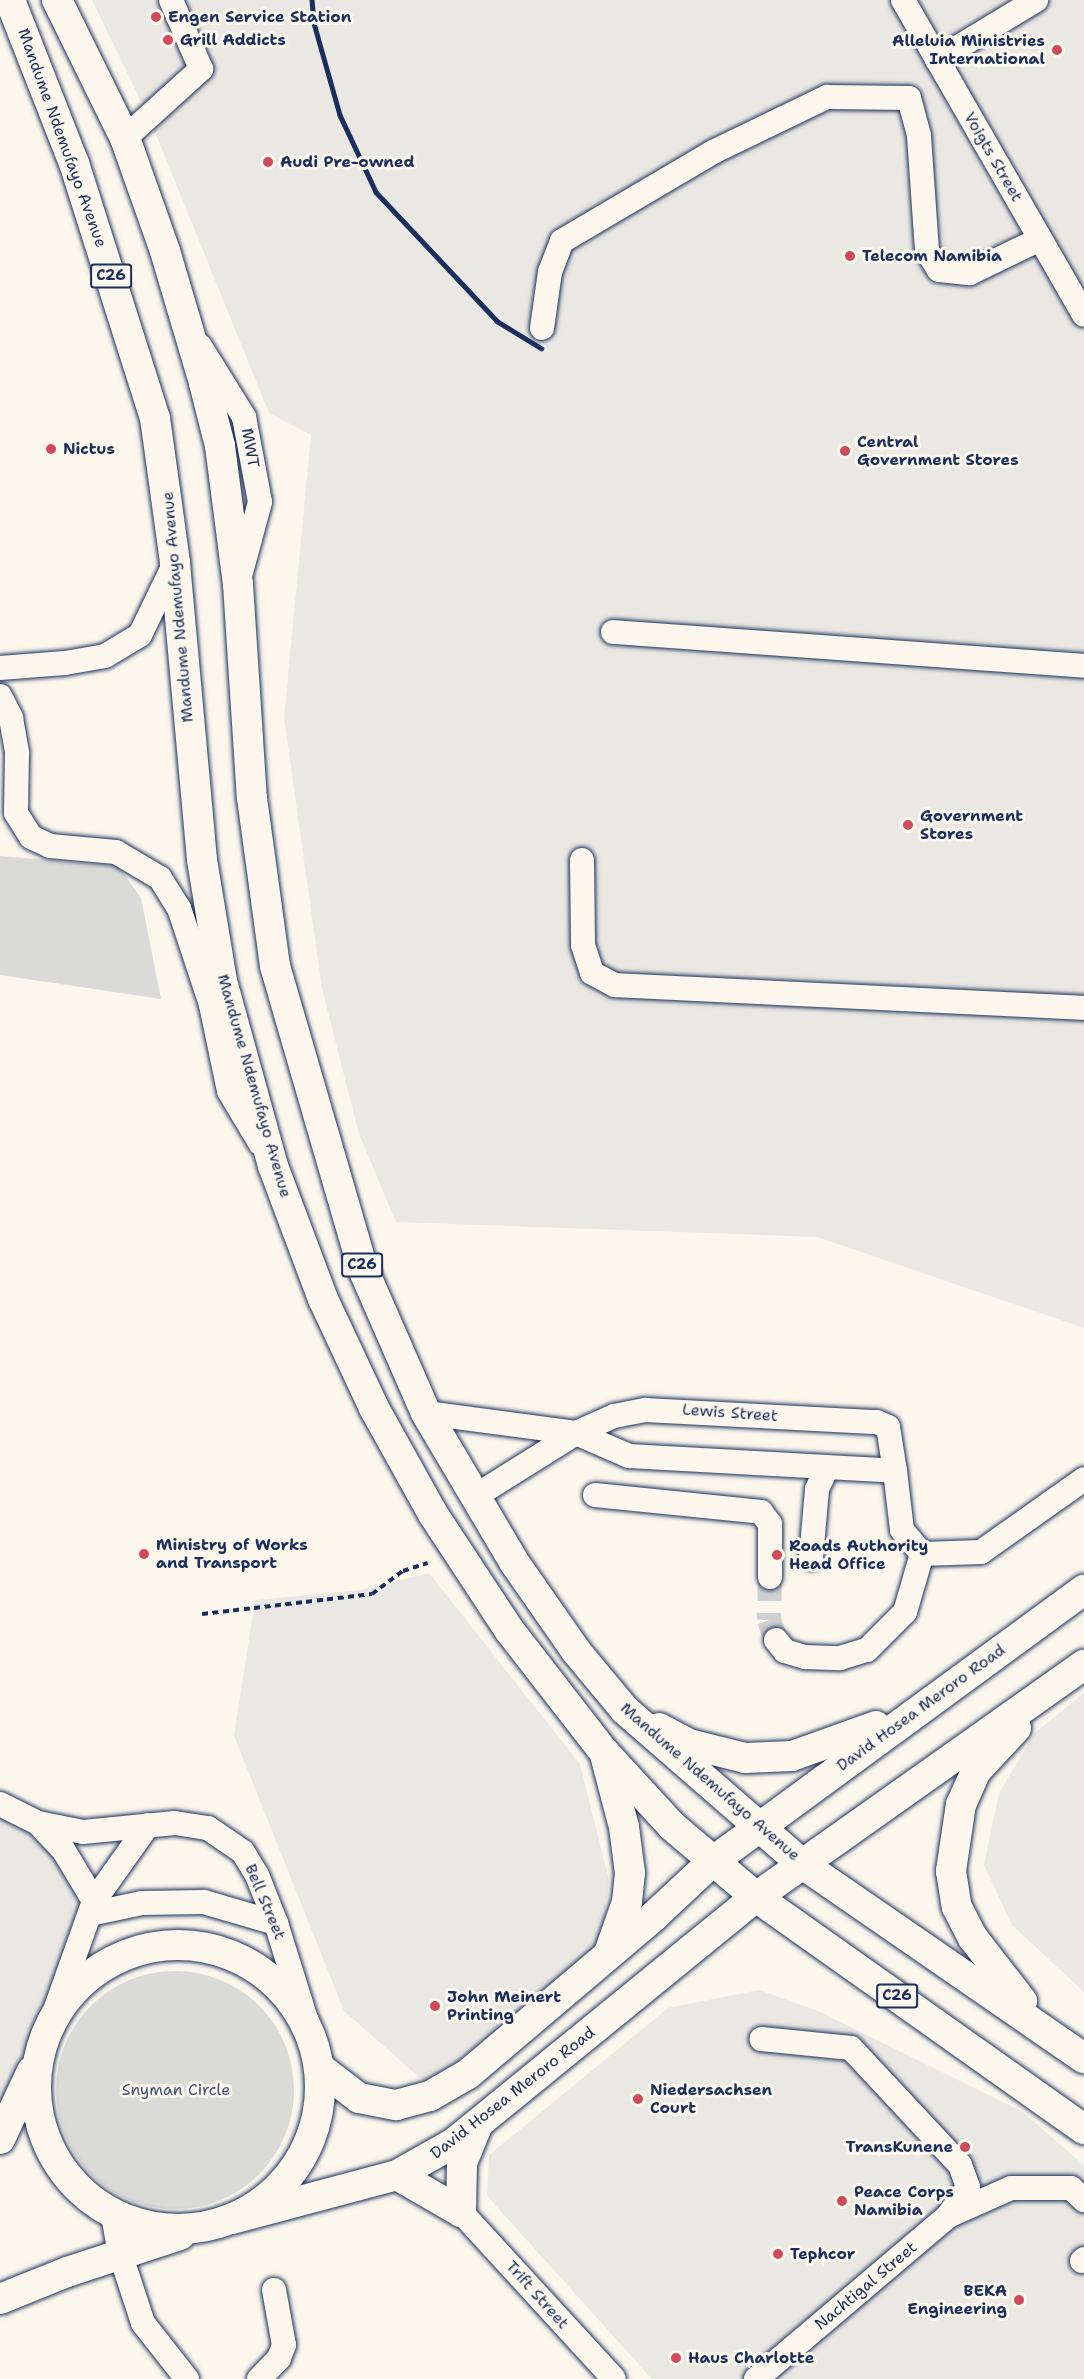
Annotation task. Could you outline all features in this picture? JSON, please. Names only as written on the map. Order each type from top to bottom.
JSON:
[{"type":"main road","name":"Mandume Ndemufayo Avenue","points":[[57,0],[125,138],[188,326],[220,446],[238,584],[252,798],[275,966],[363,1269],[426,1413],[474,1497],[576,1650],[624,1710],[801,1863],[1044,2028],[1084,2058]]},
{"type":"main road","name":"Mandume Ndemufayo Avenue","points":[[10,2],[75,163],[155,418],[175,563],[202,860],[222,981],[273,1166],[323,1299],[374,1408],[433,1514],[510,1631],[604,1752],[672,1826],[756,1897],[1084,2128]]},
{"type":"main road","name":"David Hosea Meroro Road","points":[[712,1862],[758,1826],[1084,1590]]},
{"type":"main road","points":[[801,1863],[1082,1666]]},
{"type":"main road","points":[[1044,2028],[997,1971],[957,1907],[951,1871],[954,1834],[961,1804],[976,1771],[1082,1666]]},
{"type":"main road","points":[[624,1710],[689,1744],[745,1758],[792,1756],[848,1739],[923,1706]]},
{"type":"main road","points":[[604,1752],[624,1827],[630,1873],[627,1902],[608,1956]]},
{"type":"main road","points":[[321,2069],[359,2098],[396,2105],[430,2096],[468,2074],[608,1956],[712,1862]]},
{"type":"main road","name":"David Hosea Meroro Road","points":[[232,2219],[397,2175],[432,2157],[478,2124],[756,1897],[801,1863]]},
{"type":"main road","points":[[0,2139],[37,2059],[51,2022],[78,1985],[105,1965],[158,1945],[204,1946],[246,1961],[282,1988],[308,2026],[321,2069],[320,2106],[310,2142],[285,2181],[265,2200],[232,2219],[120,2253],[0,2300]]},
{"type":"main road","points":[[37,2059],[35,2098],[43,2136],[61,2171],[88,2199],[113,2215],[142,2226],[172,2230],[203,2228]]},
{"type":"main road","points":[[397,2175],[461,2212],[462,2163],[478,2124]]},
{"type":"street","points":[[125,138],[201,69],[171,0]]},
{"type":"street","name":"Voigts Street","points":[[903,0],[1084,315]]},
{"type":"street","points":[[937,60],[1036,0]]},
{"type":"street","points":[[543,328],[550,272],[562,241],[713,152],[827,97],[909,98],[919,136],[927,251],[939,270],[970,273],[1040,239]]},
{"type":"street","points":[[0,668],[65,663],[105,656],[140,635],[175,563]]},
{"type":"street","points":[[613,632],[1084,666]]},
{"type":"street","points":[[0,696],[11,718],[17,753],[16,813],[31,837],[50,846],[116,852],[160,878],[179,908],[211,1005],[229,1091],[273,1166]]},
{"type":"street","points":[[582,860],[583,945],[592,973],[615,985],[1084,1008]]},
{"type":"street","name":"Lewis Street","points":[[474,1497],[576,1433],[614,1416],[645,1410],[877,1422],[888,1427],[895,1471]]},
{"type":"street","points":[[426,1413],[576,1433],[630,1456],[895,1471],[902,1530],[922,1554]]},
{"type":"street","points":[[811,1558],[817,1489],[827,1468]]},
{"type":"street","points":[[922,1554],[981,1552],[1084,1479]]},
{"type":"street","points":[[595,1495],[762,1512],[770,1524],[770,1577]]},
{"type":"street","points":[[776,1640],[785,1651],[805,1657],[840,1658],[867,1650],[904,1612],[922,1554]]},
{"type":"street","name":"Bell Street","points":[[0,1803],[38,1823],[98,1832],[175,1823],[208,1828],[243,1852],[258,1875],[276,1923],[308,2026]]},
{"type":"street","points":[[38,1823],[64,1851],[92,1908]]},
{"type":"street","points":[[51,2022],[92,1908],[148,1826]]},
{"type":"street","points":[[92,1908],[142,1903],[204,1902],[276,1923]]},
{"type":"street","points":[[761,2039],[851,2048],[960,2165],[968,2187],[948,2216]]},
{"type":"street","points":[[948,2216],[1011,2188],[1071,2188],[1084,2200]]},
{"type":"street","name":"Trift Street","points":[[461,2212],[614,2379]]},
{"type":"street","points":[[113,2215],[120,2253],[143,2323],[187,2379]]},
{"type":"street","name":"Nachtigal Street","points":[[756,2379],[948,2216]]},
{"type":"street","points":[[259,2379],[279,2358],[284,2345],[274,2290]]},
{"type":"path","points":[[202,1614],[372,1594],[403,1571],[428,1563]]},
{"type":"shaded area","points":[[92,0],[1084,0],[1084,1328],[817,1237],[396,1222],[359,1134],[322,988],[284,718],[311,435],[269,413],[150,120]]},
{"type":"shaded area","points":[[429,1573],[580,1764],[609,1880],[602,1946],[428,2085],[344,2011],[234,1736],[255,1600],[361,1590]]},
{"type":"shaded area","points":[[1084,1693],[1084,1992],[1012,1925],[984,1865],[999,1793],[1035,1733]]},
{"type":"shaded area","points":[[0,1804],[38,1823],[90,1914],[0,2106]]},
{"type":"shaded area","points":[[759,1990],[818,2011],[1021,2111],[1084,2165],[1084,2379],[652,2379],[487,2196],[489,2155],[668,2008]]},
{"type":"green space","points":[[0,856],[118,866],[141,898],[161,999],[0,975]]},
{"type":"green space","name":"Snyman Circle","points":[[163,1971],[187,1971],[210,1976],[231,1985],[251,1998],[267,2014],[280,2034],[289,2055],[294,2090],[292,2113],[285,2136],[267,2166],[251,2182],[231,2195],[210,2204],[187,2209],[163,2209],[140,2204],[119,2195],[99,2182],[83,2166],[70,2146],[61,2125],[56,2102],[56,2078],[61,2055],[70,2034],[83,2014],[99,1998],[119,1985],[140,1976]]},
{"type":"tunnel","points":[[770,1577],[769,1620],[776,1640]]},
{"type":"railway","points":[[312,0],[314,23],[340,115],[376,192],[497,321],[541,348]]},
{"type":"place","name":"Engen Service Station","points":[[156,17]]},
{"type":"place","name":"Grill Addicts","points":[[168,40]]},
{"type":"place","name":"Alleluia Ministries International","points":[[1057,50]]},
{"type":"place","name":"Audi Pre-owned","points":[[268,162]]},
{"type":"place","name":"Telecom Namibia","points":[[850,256]]},
{"type":"place","name":"Nictus","points":[[51,449]]},
{"type":"place","name":"Central Government Stores","points":[[845,451]]},
{"type":"place","name":"Government Stores","points":[[908,825]]},
{"type":"place","name":"Ministry of Works and Transport","points":[[144,1554]]},
{"type":"place","name":"Roads Authority Head Office","points":[[777,1555]]},
{"type":"place","name":"John Meinert Printing","points":[[435,2006]]},
{"type":"place","name":"Niedersachsen Court","points":[[638,2099]]},
{"type":"place","name":"TransKunene","points":[[965,2147]]},
{"type":"place","name":"Peace Corps Namibia","points":[[842,2201]]},
{"type":"place","name":"Tephcor","points":[[778,2254]]},
{"type":"place","name":"BEKA Engineering","points":[[1019,2300]]},
{"type":"place","name":"Haus Charlotte","points":[[676,2358]]}]
